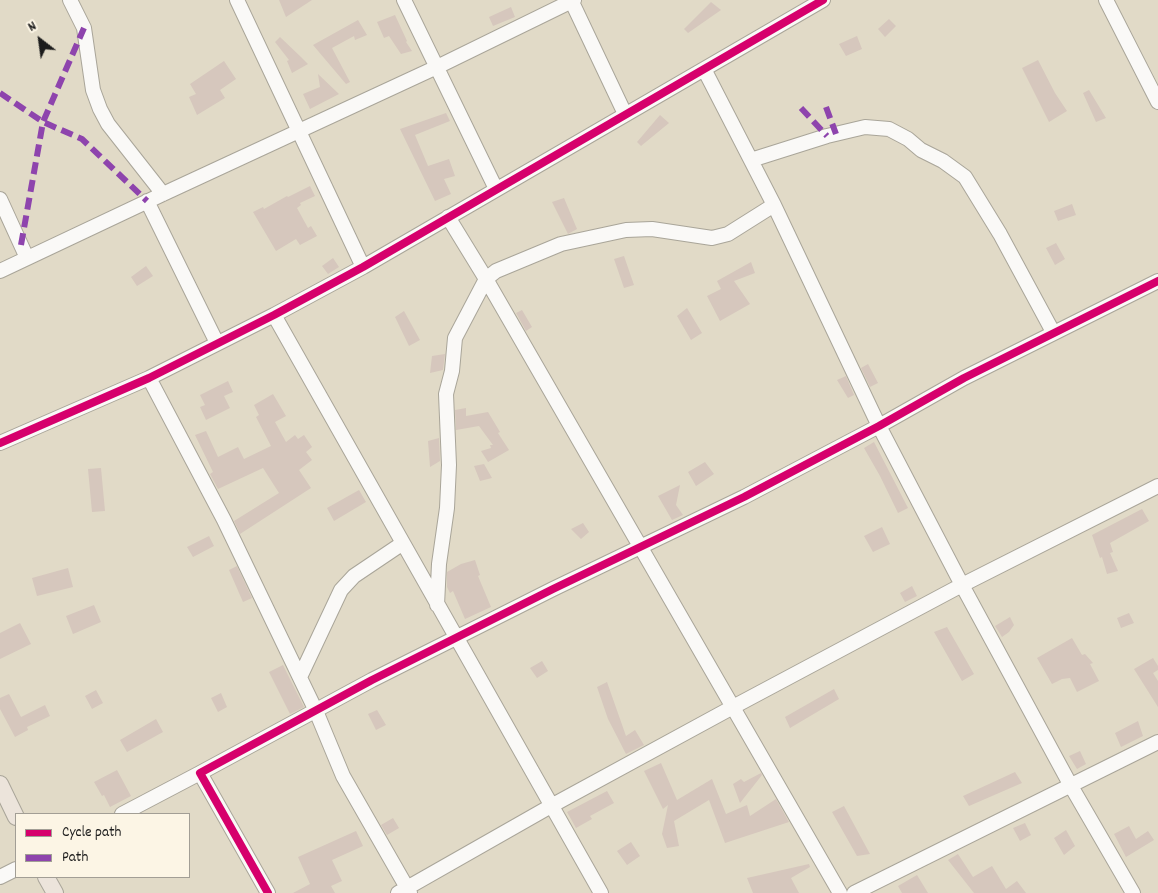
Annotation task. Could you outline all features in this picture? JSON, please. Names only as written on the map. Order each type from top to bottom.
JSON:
[{"type":"main road","points":[[0,784],[15,815]]},
{"type":"main road","points":[[46,878],[54,893]]},
{"type":"street","points":[[70,0],[84,28],[93,90],[100,109],[108,124],[163,194]]},
{"type":"street","points":[[237,0],[363,267]]},
{"type":"street","points":[[404,0],[496,189]]},
{"type":"street","points":[[0,271],[437,67],[572,0],[625,114]]},
{"type":"street","points":[[0,442],[148,378],[274,315],[363,267],[823,0]]},
{"type":"street","points":[[1106,0],[1157,96]]},
{"type":"street","points":[[704,69],[774,205],[879,426],[962,585],[1071,786],[1133,893]]},
{"type":"street","points":[[751,160],[827,136],[865,127],[889,129],[908,139],[921,150],[949,165],[965,178],[1000,234],[1053,332]]},
{"type":"street","points":[[0,199],[28,258]]},
{"type":"street","points":[[147,201],[217,343]]},
{"type":"street","points":[[437,605],[447,508],[449,464],[446,394],[452,371],[455,338],[486,279],[496,271],[561,244],[626,230],[652,229],[712,238],[720,237],[774,205]]},
{"type":"street","points":[[448,216],[840,893]]},
{"type":"street","points":[[124,813],[456,638],[744,497],[879,426],[964,378],[1158,281]]},
{"type":"street","points":[[274,315],[601,893]]},
{"type":"street","points":[[148,378],[224,520],[316,711],[343,776],[405,892],[551,806],[733,707],[962,585],[1158,486]]},
{"type":"street","points":[[300,677],[341,590],[354,576],[402,543]]},
{"type":"street","points":[[854,893],[1158,742]]},
{"type":"street","points":[[200,773],[268,893]]},
{"type":"street","points":[[0,877],[15,870]]},
{"type":"building","points":[[279,0],[312,0],[286,17]]},
{"type":"building","points":[[711,2],[721,10],[688,33],[684,29]]},
{"type":"building","points":[[511,7],[515,17],[493,26],[489,17]]},
{"type":"building","points":[[395,15],[406,42],[412,51],[401,54],[389,36],[384,38],[377,22]]},
{"type":"building","points":[[889,19],[896,26],[885,37],[878,29]]},
{"type":"building","points":[[358,20],[367,35],[355,40],[354,36],[332,48],[350,82],[346,84],[313,45]]},
{"type":"building","points":[[857,36],[862,49],[846,56],[839,44]]},
{"type":"building","points":[[280,37],[308,64],[292,73],[287,61],[289,60],[275,42]]},
{"type":"building","points":[[1038,60],[1055,93],[1067,111],[1049,122],[1022,68]]},
{"type":"building","points":[[224,61],[236,79],[220,90],[225,98],[197,115],[189,97],[196,94],[190,84]]},
{"type":"building","points":[[318,74],[339,94],[310,109],[303,94],[320,87]]},
{"type":"building","points":[[1089,90],[1106,118],[1096,122],[1083,93]]},
{"type":"building","points":[[446,113],[450,121],[415,135],[428,166],[449,159],[455,176],[444,179],[451,194],[435,201],[400,129]]},
{"type":"building","points":[[660,115],[669,123],[641,146],[637,142]]},
{"type":"building","points":[[310,186],[315,196],[300,203],[301,205],[297,208],[308,228],[311,226],[317,236],[300,245],[296,239],[276,251],[253,212],[263,207],[264,209]]},
{"type":"building","points":[[564,198],[577,229],[568,234],[552,202]]},
{"type":"building","points":[[1072,204],[1076,215],[1058,221],[1054,211]]},
{"type":"building","points":[[1056,243],[1065,259],[1055,265],[1046,248]]},
{"type":"building","points":[[624,256],[634,285],[624,288],[614,259]]},
{"type":"building","points":[[333,258],[339,267],[328,274],[322,266]]},
{"type":"building","points":[[751,262],[755,273],[734,281],[750,304],[720,321],[707,296],[721,289],[717,281]]},
{"type":"building","points":[[146,266],[153,276],[137,286],[131,277]]},
{"type":"building","points":[[687,308],[702,333],[691,340],[677,316]]},
{"type":"building","points":[[522,310],[532,327],[526,331],[516,313]]},
{"type":"building","points":[[404,311],[420,340],[409,346],[395,317]]},
{"type":"building","points":[[445,354],[443,370],[430,373],[432,356]]},
{"type":"building","points":[[868,364],[878,383],[870,387],[861,368]]},
{"type":"building","points":[[846,376],[854,395],[848,398],[837,380]]},
{"type":"building","points":[[228,381],[233,392],[224,396],[230,408],[206,420],[200,407],[205,405],[200,395]]},
{"type":"building","points":[[273,394],[286,416],[275,422],[286,442],[295,435],[298,439],[304,435],[312,447],[306,452],[312,460],[299,470],[311,488],[240,534],[234,521],[279,493],[263,468],[218,489],[210,474],[213,472],[195,435],[206,431],[218,457],[238,447],[244,459],[271,446],[256,417],[259,415],[254,405]]},
{"type":"building","points":[[466,408],[466,416],[488,412],[509,450],[488,462],[481,451],[491,448],[490,445],[493,445],[479,426],[456,430],[455,410]]},
{"type":"building","points":[[439,438],[440,461],[430,467],[428,441]]},
{"type":"building","points":[[874,442],[908,508],[898,513],[864,448]]},
{"type":"building","points":[[705,462],[714,474],[696,486],[688,472]]},
{"type":"building","points":[[484,464],[492,478],[480,481],[474,466]]},
{"type":"building","points":[[101,468],[105,511],[92,512],[88,469]]},
{"type":"building","points":[[680,485],[676,505],[683,515],[672,520],[658,496]]},
{"type":"building","points":[[359,490],[366,502],[334,521],[327,508]]},
{"type":"building","points":[[1142,509],[1149,521],[1110,543],[1113,552],[1110,553],[1118,571],[1107,574],[1092,535]]},
{"type":"building","points":[[583,523],[589,532],[581,539],[571,529]]},
{"type":"building","points":[[882,527],[890,544],[873,552],[864,536]]},
{"type":"building","points":[[209,536],[214,546],[193,557],[187,547]]},
{"type":"building","points":[[475,560],[480,575],[478,576],[491,607],[465,619],[453,591],[450,593],[447,587],[447,572],[461,564]]},
{"type":"building","points":[[237,566],[252,598],[243,602],[229,570]]},
{"type":"building","points":[[68,568],[73,587],[37,596],[32,578]]},
{"type":"building","points":[[912,586],[917,596],[905,602],[900,593]]},
{"type":"building","points":[[94,605],[101,622],[73,634],[66,616]]},
{"type":"building","points":[[1129,613],[1134,623],[1121,628],[1117,618]]},
{"type":"building","points":[[1010,617],[1014,625],[1002,637],[995,626]]},
{"type":"building","points":[[20,623],[31,644],[0,659],[0,633]]},
{"type":"building","points":[[947,627],[974,674],[962,681],[934,632]]},
{"type":"building","points":[[1072,638],[1082,655],[1085,654],[1093,663],[1090,664],[1099,681],[1077,692],[1070,678],[1062,679],[1052,684],[1037,658]]},
{"type":"building","points":[[1153,658],[1158,666],[1158,670],[1153,673],[1158,681],[1158,707],[1134,669]]},
{"type":"building","points":[[542,661],[548,671],[537,678],[530,668]]},
{"type":"building","points":[[283,665],[304,707],[290,714],[269,672]]},
{"type":"building","points":[[607,682],[626,736],[635,730],[644,745],[626,754],[608,719],[597,687]]},
{"type":"building","points":[[834,689],[839,699],[790,728],[785,717]]},
{"type":"building","points":[[96,690],[103,703],[92,709],[85,696]]},
{"type":"building","points":[[221,693],[227,707],[218,712],[211,698]]},
{"type":"building","points":[[9,694],[21,717],[45,705],[50,716],[27,727],[28,730],[15,737],[0,709],[0,698]]},
{"type":"building","points":[[377,710],[386,725],[376,730],[368,714]]},
{"type":"building","points":[[156,719],[163,732],[127,752],[120,740]]},
{"type":"building","points":[[1138,721],[1143,736],[1121,747],[1115,733]]},
{"type":"building","points":[[1080,751],[1086,764],[1077,769],[1069,756]]},
{"type":"building","points":[[661,763],[677,800],[712,779],[726,814],[747,805],[750,816],[776,799],[789,822],[725,843],[709,800],[674,821],[679,846],[667,848],[662,834],[668,805],[663,809],[644,771]]},
{"type":"building","points":[[117,770],[131,796],[110,807],[94,782]]},
{"type":"building","points":[[1015,772],[1022,783],[969,806],[963,796]]},
{"type":"building","points":[[761,773],[762,775],[740,803],[733,784],[741,779],[744,782]]},
{"type":"building","points":[[607,791],[614,803],[590,816],[592,819],[576,828],[567,812]]},
{"type":"building","points":[[844,806],[870,854],[857,856],[832,812]]},
{"type":"building","points":[[393,818],[399,828],[387,835],[381,825]]},
{"type":"building","points":[[1025,823],[1031,835],[1020,841],[1013,828]]},
{"type":"building","points":[[1129,826],[1136,839],[1148,831],[1154,840],[1126,857],[1114,834]]},
{"type":"building","points":[[1066,830],[1075,846],[1064,855],[1054,838]]},
{"type":"building","points":[[356,831],[363,846],[332,860],[342,881],[331,886],[335,893],[293,893],[310,884],[298,857]]},
{"type":"building","points":[[631,842],[640,856],[627,865],[617,851]]},
{"type":"building","points":[[958,854],[973,877],[992,866],[1006,889],[1017,881],[1026,893],[974,893],[948,860]]},
{"type":"building","points":[[809,864],[810,867],[791,878],[799,893],[753,893],[747,878]]},
{"type":"building","points":[[917,875],[928,893],[902,893],[898,886]]},
{"type":"marked path","points":[[21,245],[43,122],[84,28]]},
{"type":"marked path","points":[[0,93],[43,122],[82,139],[147,201]]},
{"type":"marked path","points":[[826,107],[836,134]]},
{"type":"marked path","points":[[801,108],[827,136]]},
{"type":"cycle path","points":[[0,443],[149,378],[274,315],[363,267],[823,0]]},
{"type":"cycle path","points":[[268,893],[200,773],[372,680],[553,589],[744,497],[879,426],[964,378],[1158,281]]}]
